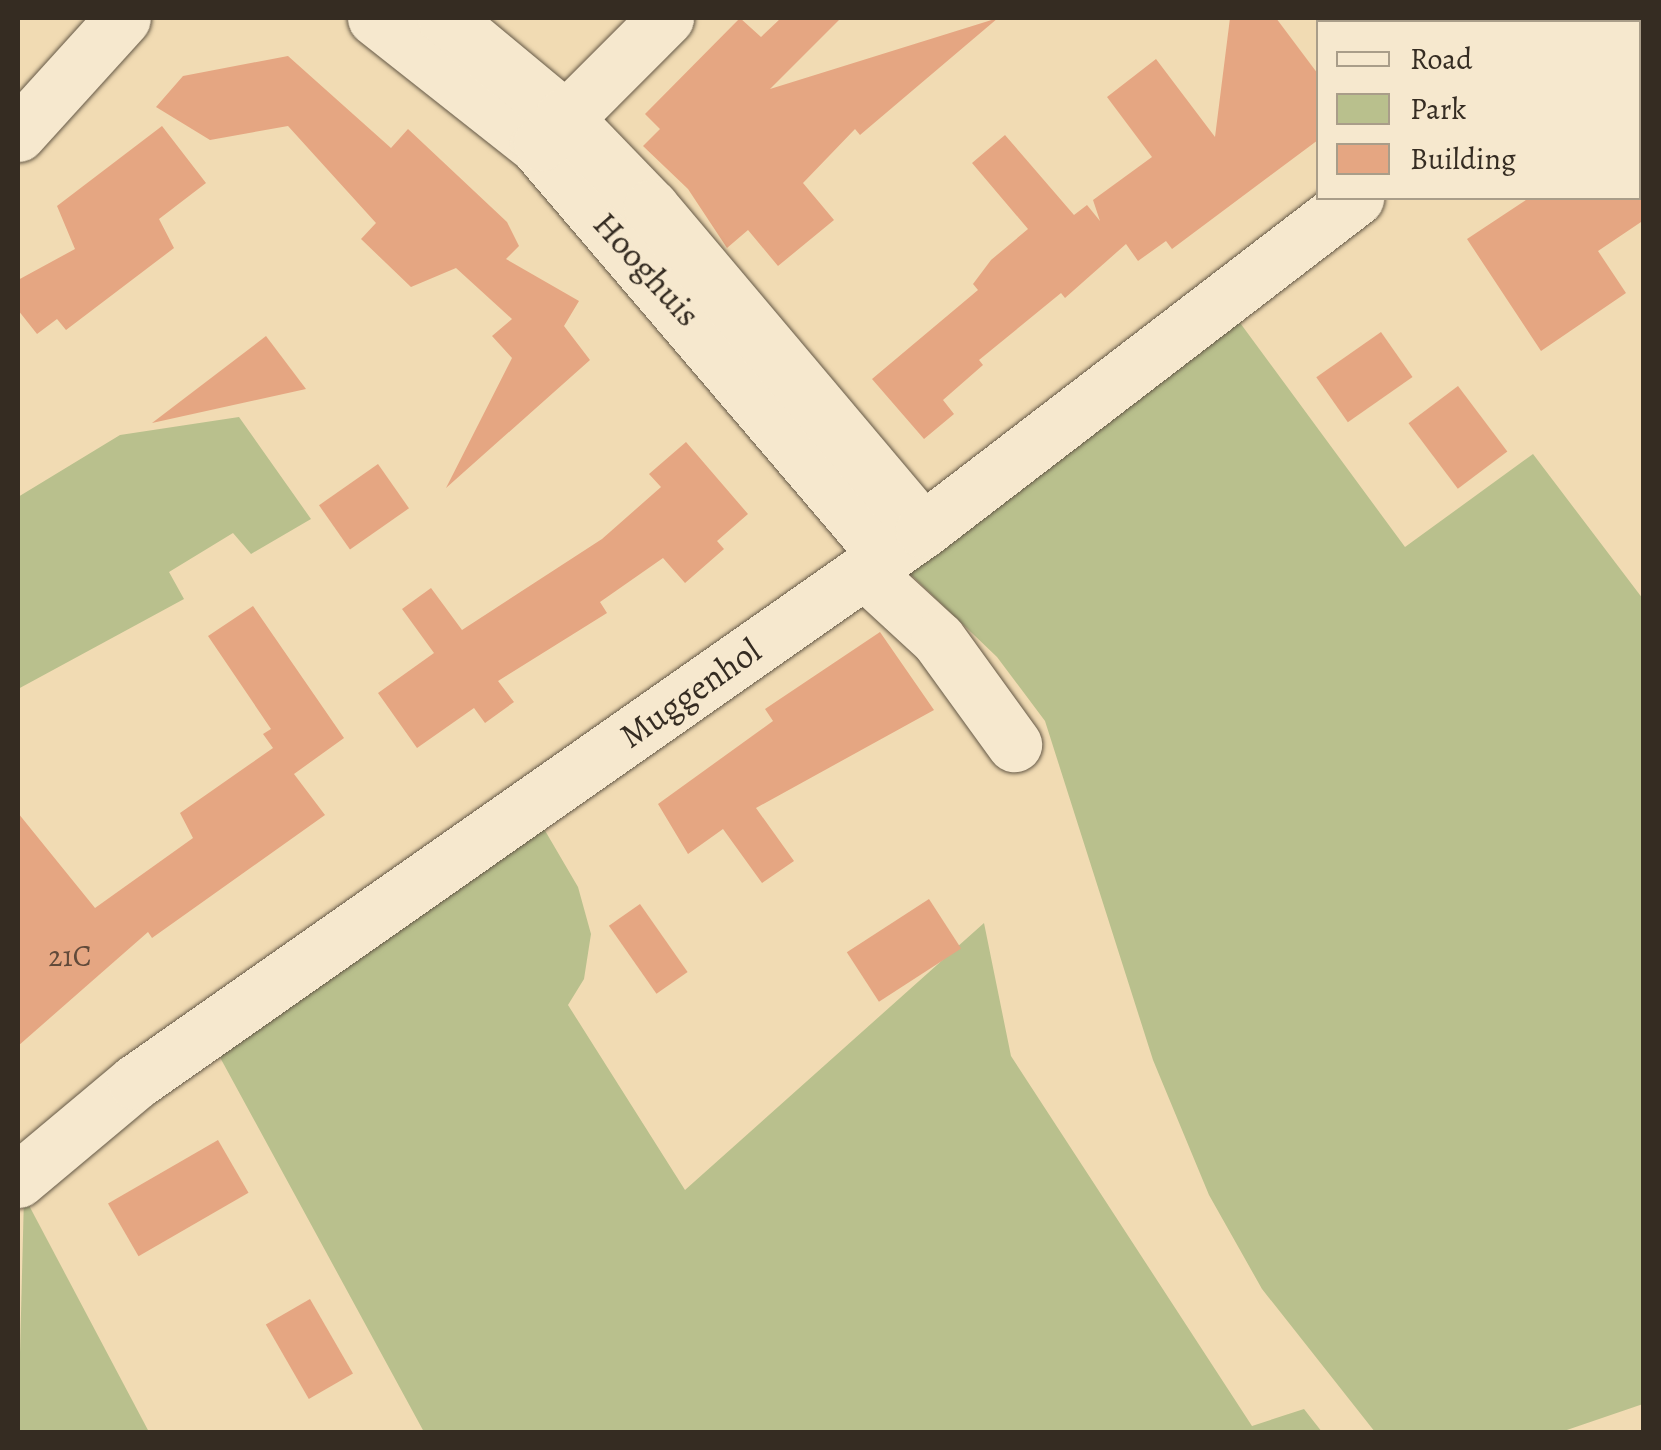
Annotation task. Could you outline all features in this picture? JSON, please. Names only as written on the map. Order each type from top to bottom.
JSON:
[{"type":"street","points":[[18,90],[81,18]]},
{"type":"street","points":[[18,134],[123,18]]},
{"type":"street","name":"Hooghuis","points":[[375,18],[550,131]]},
{"type":"street","name":"Hooghuis","points":[[445,18],[550,131],[891,552],[938,639],[1014,744]]},
{"type":"street","points":[[550,131],[666,18]]},
{"type":"street","name":"Muggenhol","points":[[18,1180],[135,1082],[891,552],[1353,200]]},
{"type":"green space","points":[[1235,316],[1405,547],[1533,454],[1643,599],[1643,1404],[1561,1432],[1375,1432],[1262,1289],[1209,1195],[1153,1060],[1045,721],[997,657],[903,567]]},
{"type":"green space","points":[[239,417],[311,519],[251,554],[233,533],[169,572],[184,599],[18,689],[18,497],[120,435]]},
{"type":"green space","points":[[540,822],[578,887],[591,934],[584,979],[568,1005],[685,1190],[984,923],[1011,1056],[1252,1426],[1304,1409],[1322,1432],[424,1432],[216,1050]]},
{"type":"green space","points":[[24,1196],[149,1432],[18,1432]]},
{"type":"building","points":[[740,18],[761,37],[781,18],[841,18],[770,89],[998,18],[860,135],[855,129],[803,183],[834,220],[778,266],[748,230],[727,248],[688,189],[643,146],[660,129],[645,114]]},
{"type":"building","points":[[1230,18],[1276,18],[1316,71],[1316,141],[1172,249],[1166,241],[1138,261],[1126,244],[1065,298],[1061,293],[979,360],[983,365],[943,400],[954,414],[924,439],[872,379],[978,290],[973,284],[991,260],[1028,229],[972,163],[1005,135],[1074,215],[1087,205],[1100,221],[1093,200],[1152,157],[1107,97],[1156,59],[1215,137]]},
{"type":"building","points":[[288,56],[391,148],[408,129],[507,222],[519,246],[506,259],[579,301],[564,326],[590,360],[446,488],[512,358],[492,336],[512,319],[456,268],[411,287],[361,239],[376,223],[288,126],[210,140],[156,107],[183,76]]},
{"type":"building","points":[[162,126],[206,183],[159,219],[174,248],[66,330],[57,319],[37,334],[18,310],[18,280],[75,249],[57,206]]},
{"type":"building","points":[[1644,198],[1644,220],[1598,251],[1626,293],[1541,351],[1467,239],[1526,200]]},
{"type":"building","points":[[1381,332],[1413,377],[1348,422],[1316,377]]},
{"type":"building","points":[[266,336],[306,389],[152,423]]},
{"type":"building","points":[[1458,386],[1507,451],[1458,489],[1408,423]]},
{"type":"building","points":[[686,442],[748,514],[717,541],[724,549],[685,583],[663,558],[600,602],[607,613],[498,681],[514,702],[485,723],[474,708],[417,748],[378,693],[434,653],[402,609],[431,588],[462,630],[602,539],[661,487],[649,474]]},
{"type":"building","points":[[378,464],[409,508],[350,550],[319,505]]},
{"type":"building","points":[[253,606],[344,738],[294,774],[325,815],[152,938],[148,932],[18,1046],[18,813],[95,908],[193,838],[180,813],[273,748],[263,734],[271,729],[208,636]]},
{"type":"building","points":[[880,632],[934,710],[756,808],[794,861],[762,883],[723,829],[688,854],[658,804],[773,721],[765,709]]},
{"type":"building","points":[[929,899],[961,948],[879,1002],[847,952]]},
{"type":"building","points":[[640,904],[688,972],[656,994],[609,926]]},
{"type":"building","points":[[218,1140],[248,1193],[139,1256],[108,1204]]},
{"type":"building","points":[[310,1299],[353,1373],[309,1399],[266,1324]]}]
